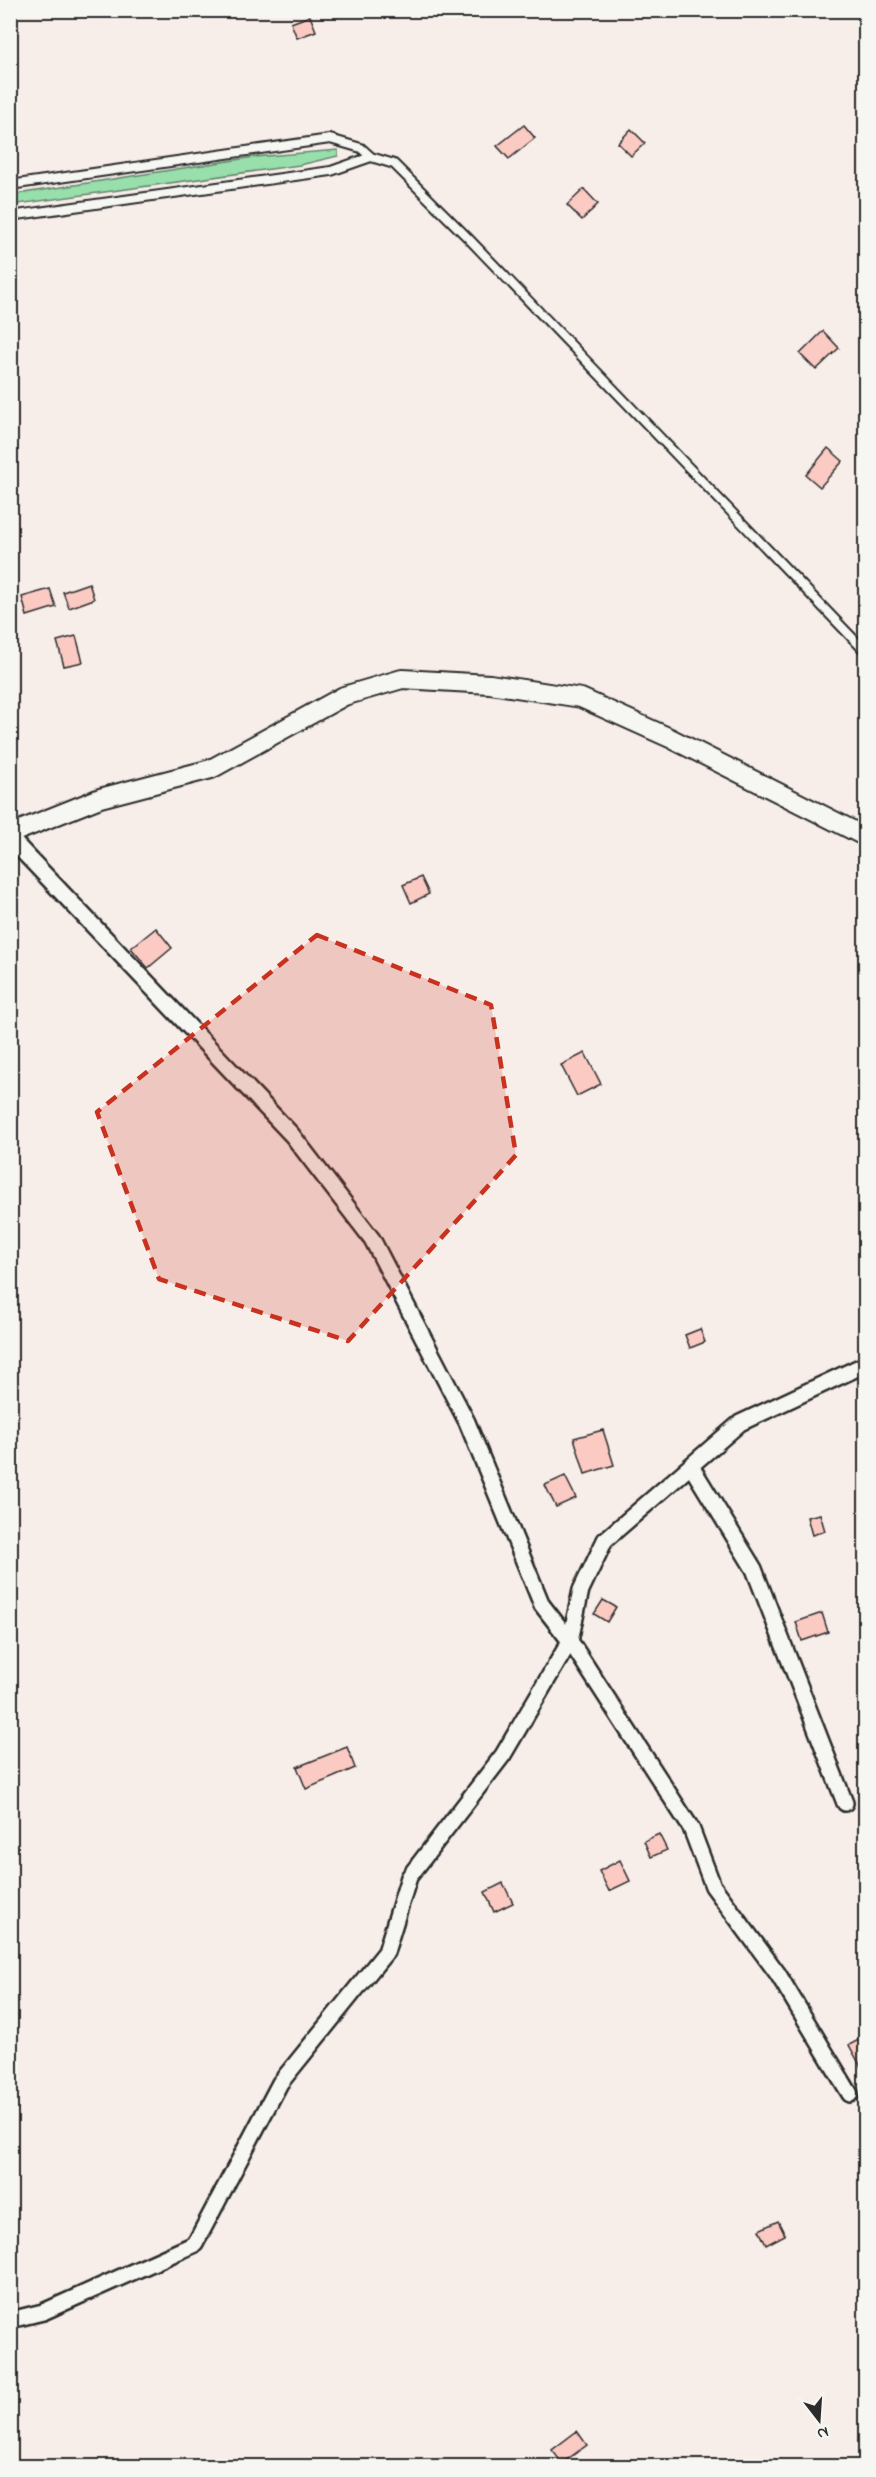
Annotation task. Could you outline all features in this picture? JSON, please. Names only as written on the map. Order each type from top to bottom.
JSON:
[{"type":"street","points":[[850,2094],[778,1974],[713,1886],[692,1828],[570,1641],[542,1605],[467,1422],[372,1239],[292,1135],[10,836],[100,798],[211,769],[344,696],[402,679],[490,684],[581,698],[670,738],[866,837]]},
{"type":"street","points":[[10,2320],[43,2312],[195,2244],[280,2083],[386,1952],[409,1877],[503,1755],[570,1641],[580,1590],[605,1540],[740,1424],[866,1364]]},
{"type":"street","points":[[691,1466],[754,1569],[845,1803]]},
{"type":"lane","points":[[10,184],[330,139],[361,148],[371,158],[394,164],[866,652]]},
{"type":"lane","points":[[10,216],[331,171],[371,158]]},
{"type":"highlighted area","points":[[317,935],[491,1005],[516,1155],[348,1341],[159,1279],[97,1112]]},
{"type":"green space","points":[[338,150],[338,156],[300,165],[11,205],[11,195],[254,157]]},
{"type":"building","points":[[310,16],[316,31],[297,38],[291,23]]},
{"type":"building","points":[[524,125],[535,138],[509,159],[497,146]]},
{"type":"building","points":[[631,129],[645,143],[631,156],[618,143]]},
{"type":"building","points":[[584,189],[598,204],[582,220],[567,205]]},
{"type":"building","points":[[823,331],[839,348],[816,370],[800,354]]},
{"type":"building","points":[[828,448],[843,461],[820,487],[806,475]]},
{"type":"building","points":[[89,583],[94,599],[69,608],[63,592]]},
{"type":"building","points":[[50,589],[56,607],[27,616],[22,597]]},
{"type":"building","points":[[76,636],[83,662],[64,666],[57,641]]},
{"type":"building","points":[[421,877],[429,894],[411,903],[403,885]]},
{"type":"building","points":[[156,928],[172,948],[148,968],[131,948]]},
{"type":"building","points":[[585,1053],[601,1084],[577,1096],[561,1065]]},
{"type":"building","points":[[700,1329],[705,1342],[690,1348],[685,1335]]},
{"type":"building","points":[[603,1430],[614,1465],[585,1474],[574,1438]]},
{"type":"building","points":[[565,1476],[576,1498],[556,1507],[545,1485]]},
{"type":"building","points":[[820,1514],[825,1531],[812,1535],[807,1517]]},
{"type":"building","points":[[603,1600],[616,1607],[607,1622],[594,1614]]},
{"type":"building","points":[[822,1613],[828,1632],[802,1641],[796,1622]]},
{"type":"building","points":[[347,1747],[355,1768],[306,1789],[297,1767]]},
{"type":"building","points":[[659,1834],[667,1850],[651,1857],[644,1841]]},
{"type":"building","points":[[620,1860],[630,1881],[609,1891],[599,1871]]},
{"type":"building","points":[[503,1883],[513,1903],[494,1912],[485,1892]]},
{"type":"building","points":[[866,2036],[866,2076],[849,2045]]},
{"type":"building","points":[[778,2221],[785,2235],[766,2245],[759,2230]]},
{"type":"building","points":[[577,2431],[587,2445],[562,2463],[552,2450]]}]
